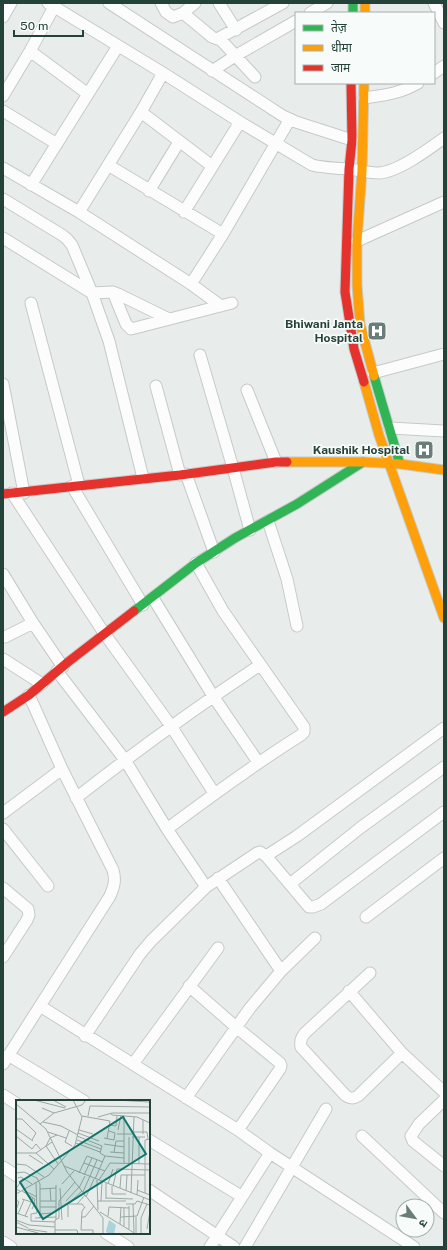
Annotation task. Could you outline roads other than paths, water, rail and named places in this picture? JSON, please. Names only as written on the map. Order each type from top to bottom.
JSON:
[{"type":"main road","points":[[351,84],[352,140],[349,169],[345,292],[354,349],[378,435],[444,618]]},
{"type":"main road","points":[[364,84],[362,171],[357,241],[357,285],[360,324],[401,468]]},
{"type":"main road","points":[[8,494],[143,478],[183,475],[276,462],[363,462],[388,464],[401,468],[444,470]]},
{"type":"main road","points":[[3,712],[29,695],[104,633],[153,598],[196,563],[235,538],[268,521],[363,462]]},
{"type":"main road","points":[[436,569],[444,591]]},
{"type":"street","points":[[3,17],[11,3]]},
{"type":"street","points":[[110,3],[266,106],[290,119],[352,140]]},
{"type":"street","points":[[161,3],[166,12],[173,17],[183,14],[195,3]]},
{"type":"street","points":[[219,3],[236,30]]},
{"type":"street","points":[[312,12],[327,3]]},
{"type":"street","points":[[434,3],[444,23]]},
{"type":"street","points":[[183,14],[212,37],[217,39],[236,30],[277,4]]},
{"type":"street","points":[[3,96],[30,51],[51,5],[312,165],[322,168],[349,169],[380,173],[390,171],[444,138]]},
{"type":"street","points":[[212,71],[295,22]]},
{"type":"street","points":[[220,38],[255,77]]},
{"type":"street","points":[[31,185],[118,46]]},
{"type":"street","points":[[30,51],[88,94]]},
{"type":"street","points":[[435,72],[444,66]]},
{"type":"street","points":[[79,212],[141,112],[163,73]]},
{"type":"street","points":[[364,98],[401,92],[416,84]]},
{"type":"street","points":[[3,111],[57,144]]},
{"type":"street","points":[[141,112],[212,166]]},
{"type":"street","points":[[191,284],[223,234],[290,119]]},
{"type":"street","points":[[184,212],[240,122]]},
{"type":"street","points":[[149,191],[179,142]]},
{"type":"street","points":[[108,165],[149,191],[223,234]]},
{"type":"street","points":[[3,168],[79,212],[191,284],[227,305],[131,329],[126,324],[113,292]]},
{"type":"street","points":[[3,199],[67,239],[72,245],[92,293],[109,341],[143,478]]},
{"type":"street","points":[[357,241],[444,202]]},
{"type":"street","points":[[3,238],[92,293],[113,292],[169,319]]},
{"type":"street","points":[[31,303],[75,486],[143,605]]},
{"type":"street","points":[[373,373],[444,354]]},
{"type":"street","points":[[200,355],[250,530]]},
{"type":"street","points":[[3,384],[24,493]]},
{"type":"street","points":[[156,386],[183,475],[214,552]]},
{"type":"street","points":[[247,390],[276,462]]},
{"type":"street","points":[[390,428],[444,431]]},
{"type":"street","points":[[8,494],[104,633],[171,726],[214,794]]},
{"type":"street","points":[[268,521],[288,579],[297,626]]},
{"type":"street","points":[[168,829],[258,762],[304,732],[304,727],[223,611],[196,563]]},
{"type":"street","points":[[4,577],[60,669],[125,760],[206,887]]},
{"type":"street","points":[[153,598],[213,696],[258,762]]},
{"type":"street","points":[[5,637],[33,623]]},
{"type":"street","points":[[3,659],[42,684]]},
{"type":"street","points":[[76,798],[171,726],[260,665]]},
{"type":"street","points":[[29,695],[62,769],[113,870],[115,878],[110,896],[6,1060],[82,1100]]},
{"type":"street","points":[[266,856],[297,836],[444,728]]},
{"type":"street","points":[[290,884],[360,828],[444,767]]},
{"type":"street","points":[[3,813],[62,769]]},
{"type":"street","points":[[85,1036],[140,954],[151,941],[206,887],[256,853],[260,852],[266,856],[308,907],[314,907],[321,904],[444,812]]},
{"type":"street","points":[[3,829],[48,886]]},
{"type":"street","points":[[366,917],[444,858]]},
{"type":"street","points":[[218,878],[281,971]]},
{"type":"street","points":[[3,888],[28,909],[29,915],[3,957]]},
{"type":"street","points":[[186,1098],[250,1008],[281,971],[315,938]]},
{"type":"street","points":[[133,1064],[218,948]]},
{"type":"street","points":[[370,973],[305,1033],[300,1042],[301,1047],[345,1095],[353,1099],[358,1096],[402,1052]]},
{"type":"street","points":[[189,986],[280,1063],[281,1066],[238,1130]]},
{"type":"street","points":[[349,991],[402,1052],[444,1092]]},
{"type":"street","points":[[40,1006],[85,1036],[133,1064],[238,1130],[270,1153],[414,1247]]},
{"type":"street","points":[[3,1095],[16,1103]]},
{"type":"street","points":[[444,1100],[419,1124],[411,1136],[413,1141],[444,1166]]},
{"type":"street","points":[[245,1247],[326,1109]]},
{"type":"street","points":[[362,1136],[444,1213]]},
{"type":"street","points":[[150,1141],[241,1196]]},
{"type":"street","points":[[210,1247],[241,1196],[270,1153]]},
{"type":"street","points":[[3,1167],[16,1175]]},
{"type":"street","points":[[150,1191],[234,1247]]},
{"type":"street","points":[[108,1234],[128,1247]]},
{"type":"place","name":"Bhiwani Janta Hospital","points":[[377,331]]},
{"type":"place","name":"Kaushik Hospital","points":[[424,450]]}]
